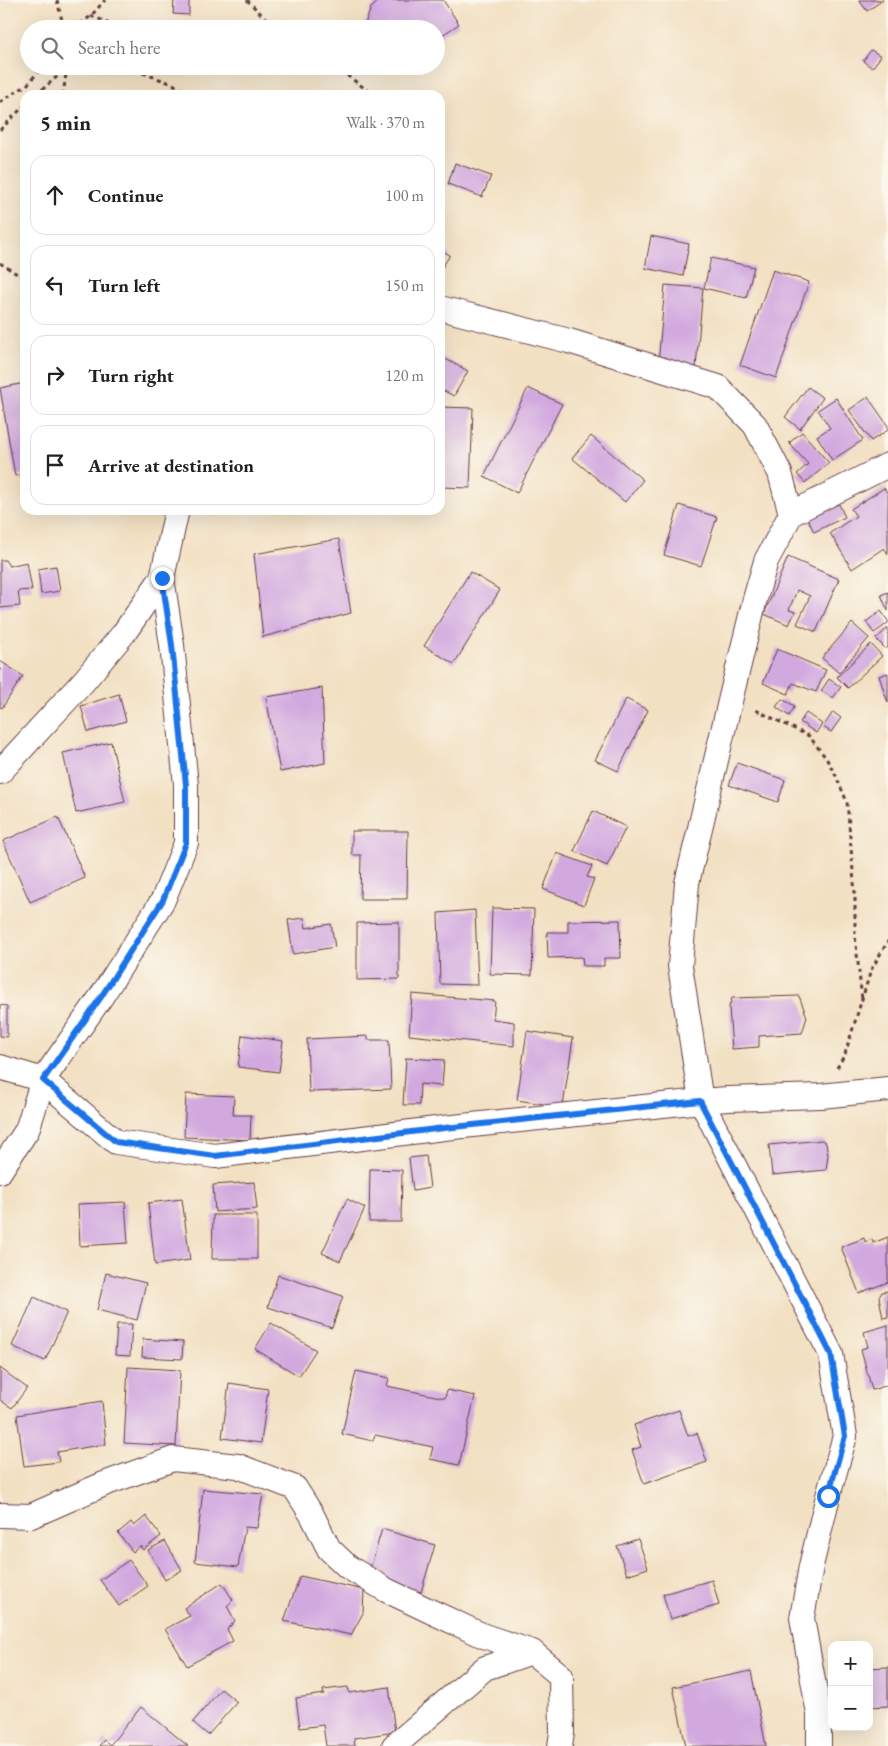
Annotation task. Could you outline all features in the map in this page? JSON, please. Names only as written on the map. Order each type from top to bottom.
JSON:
[{"type":"street","points":[[445,309],[570,341],[718,387],[755,426],[780,473],[791,514]]},
{"type":"street","points":[[819,1746],[819,1714],[802,1618],[811,1566],[845,1436],[831,1354],[700,1101],[680,966],[687,883],[730,697],[766,560],[791,514],[888,465]]},
{"type":"street","points":[[0,1171],[27,1130],[43,1080],[101,997],[163,900],[186,843],[186,785],[172,645],[162,578],[176,515]]},
{"type":"street","points":[[0,772],[101,661],[124,633],[162,578]]},
{"type":"street","points":[[0,1068],[43,1080],[116,1142],[215,1156],[444,1128],[728,1098],[821,1096],[888,1089]]},
{"type":"street","points":[[0,1515],[31,1516],[104,1484],[173,1459],[238,1466],[295,1488],[312,1515],[329,1549],[348,1567],[386,1590],[484,1636],[532,1652],[561,1676],[562,1733],[560,1746]]},
{"type":"street","points":[[394,1746],[485,1668],[532,1652]]},
{"type":"path","points":[[56,0],[62,20]]},
{"type":"path","points":[[86,20],[105,0]]},
{"type":"path","points":[[247,0],[267,20]]},
{"type":"path","points":[[91,16],[102,20]]},
{"type":"path","points":[[0,102],[27,85],[35,75]]},
{"type":"path","points":[[42,90],[58,75]]},
{"type":"path","points":[[63,90],[66,75]]},
{"type":"path","points":[[148,75],[173,84],[182,90]]},
{"type":"path","points":[[346,75],[367,90]]},
{"type":"path","points":[[0,130],[20,109]]},
{"type":"path","points":[[0,264],[20,275]]},
{"type":"path","points":[[730,697],[809,736],[826,758],[836,776],[847,802],[855,894],[855,935],[862,1000]]},
{"type":"path","points":[[821,1096],[845,1054],[871,970],[888,941]]},
{"type":"building","points":[[174,0],[189,0],[189,15],[173,14]]},
{"type":"building","points":[[380,0],[443,0],[459,24],[445,33],[445,20],[366,20],[371,8]]},
{"type":"building","points":[[859,0],[883,0],[867,11]]},
{"type":"building","points":[[871,50],[881,56],[872,68],[863,61]]},
{"type":"building","points":[[455,163],[491,176],[482,197],[448,184]]},
{"type":"building","points":[[651,236],[689,244],[683,276],[645,268]]},
{"type":"building","points":[[445,252],[450,255],[445,263]]},
{"type":"building","points":[[711,258],[754,267],[746,298],[704,288]]},
{"type":"building","points":[[773,270],[809,282],[776,378],[740,365]]},
{"type":"building","points":[[665,285],[703,288],[696,367],[658,364]]},
{"type":"building","points":[[445,359],[468,371],[454,396],[445,392]]},
{"type":"building","points":[[20,384],[20,475],[15,476],[0,388]]},
{"type":"building","points":[[808,387],[823,398],[800,429],[785,417]]},
{"type":"building","points":[[528,388],[562,404],[517,493],[484,476]]},
{"type":"building","points":[[868,397],[888,426],[888,430],[871,441],[849,410]]},
{"type":"building","points":[[836,398],[863,440],[832,460],[817,436],[830,428],[818,410]]},
{"type":"building","points":[[445,407],[473,408],[470,488],[445,487]]},
{"type":"building","points":[[802,432],[829,463],[805,483],[797,474],[808,464],[789,443]]},
{"type":"building","points":[[591,436],[643,480],[625,502],[572,458]]},
{"type":"building","points":[[884,488],[888,494],[888,554],[884,548],[852,569],[830,533],[856,516],[851,509]]},
{"type":"building","points":[[837,500],[845,517],[814,532],[806,515]]},
{"type":"building","points":[[679,505],[717,517],[701,566],[664,555]]},
{"type":"building","points":[[339,539],[351,613],[263,637],[254,554]]},
{"type":"building","points":[[788,557],[839,579],[816,632],[797,624],[810,596],[797,590],[789,610],[795,612],[789,625],[764,614]]},
{"type":"building","points":[[0,560],[5,560],[9,566],[27,562],[32,590],[18,591],[20,606],[0,608]]},
{"type":"building","points":[[56,566],[60,591],[41,594],[38,569]]},
{"type":"building","points":[[470,572],[500,590],[454,664],[424,646]]},
{"type":"building","points":[[888,592],[888,611],[881,595]]},
{"type":"building","points":[[881,611],[888,623],[874,633],[866,622]]},
{"type":"building","points":[[852,623],[869,638],[839,673],[822,658]]},
{"type":"building","points":[[888,628],[888,647],[886,649],[876,639]]},
{"type":"building","points":[[871,644],[882,656],[848,688],[837,677]]},
{"type":"building","points":[[777,649],[826,670],[816,692],[793,683],[788,694],[763,683]]},
{"type":"building","points":[[0,661],[23,676],[2,708],[0,707]]},
{"type":"building","points":[[888,673],[888,703],[879,676]]},
{"type":"building","points":[[829,679],[841,687],[833,698],[821,691]]},
{"type":"building","points":[[322,688],[325,763],[280,772],[266,697]]},
{"type":"building","points":[[119,694],[126,721],[88,732],[81,706]]},
{"type":"building","points":[[626,699],[648,710],[618,771],[595,760]]},
{"type":"building","points":[[782,699],[795,706],[789,716],[776,707]]},
{"type":"building","points":[[833,712],[841,718],[831,732],[823,727]]},
{"type":"building","points":[[806,713],[822,724],[816,733],[800,722]]},
{"type":"building","points":[[111,742],[125,802],[76,813],[63,753]]},
{"type":"building","points":[[737,763],[785,780],[778,802],[729,785]]},
{"type":"building","points":[[593,811],[626,827],[607,866],[574,851]]},
{"type":"building","points":[[58,817],[85,878],[30,902],[3,841]]},
{"type":"building","points":[[352,831],[408,831],[407,899],[360,899],[361,855],[352,855]]},
{"type":"building","points":[[557,853],[592,866],[587,877],[594,879],[584,905],[543,889]]},
{"type":"building","points":[[492,908],[534,909],[532,975],[490,974]]},
{"type":"building","points":[[475,910],[478,985],[440,984],[438,913]]},
{"type":"building","points":[[304,918],[306,928],[331,924],[335,947],[293,954],[288,920]]},
{"type":"building","points":[[620,920],[621,958],[604,958],[604,966],[583,966],[582,957],[548,958],[547,932],[568,932],[568,921]]},
{"type":"building","points":[[399,922],[399,979],[357,980],[357,923]]},
{"type":"building","points":[[412,994],[495,1001],[493,1019],[514,1022],[514,1046],[409,1035]]},
{"type":"building","points":[[799,996],[807,1017],[802,1033],[759,1036],[759,1047],[732,1049],[729,1007],[732,998]]},
{"type":"building","points":[[0,1005],[7,1006],[7,1037],[0,1036]]},
{"type":"building","points":[[527,1031],[573,1038],[563,1107],[517,1100]]},
{"type":"building","points":[[242,1035],[283,1041],[279,1072],[238,1067]]},
{"type":"building","points":[[368,1036],[368,1040],[389,1040],[391,1089],[309,1092],[307,1039]]},
{"type":"building","points":[[406,1058],[444,1060],[442,1086],[420,1084],[419,1105],[403,1105]]},
{"type":"building","points":[[186,1094],[234,1096],[233,1115],[251,1115],[250,1140],[184,1137]]},
{"type":"building","points":[[822,1140],[826,1143],[828,1155],[826,1170],[772,1175],[769,1145]]},
{"type":"building","points":[[426,1156],[430,1188],[413,1191],[409,1158]]},
{"type":"building","points":[[370,1169],[402,1170],[401,1222],[369,1222]]},
{"type":"building","points":[[254,1182],[257,1209],[215,1212],[213,1185]]},
{"type":"building","points":[[182,1199],[190,1260],[155,1265],[148,1203]]},
{"type":"building","points":[[347,1199],[365,1208],[340,1261],[322,1253]]},
{"type":"building","points":[[125,1202],[128,1243],[80,1246],[78,1204]]},
{"type":"building","points":[[213,1215],[257,1215],[257,1259],[212,1259]]},
{"type":"building","points":[[888,1237],[888,1282],[859,1293],[841,1247],[864,1238],[865,1242],[872,1239],[873,1243]]},
{"type":"building","points":[[106,1273],[146,1283],[137,1320],[97,1310]]},
{"type":"building","points":[[278,1275],[343,1296],[332,1328],[268,1307]]},
{"type":"building","points":[[888,1291],[888,1317],[883,1318],[879,1297],[882,1292]]},
{"type":"building","points":[[34,1297],[67,1312],[45,1361],[12,1346]]},
{"type":"building","points":[[271,1323],[316,1350],[299,1376],[255,1349]]},
{"type":"building","points":[[117,1324],[132,1324],[130,1356],[115,1355]]},
{"type":"building","points":[[888,1325],[888,1385],[872,1390],[861,1349],[868,1347],[864,1332]]},
{"type":"building","points":[[143,1339],[183,1342],[182,1359],[142,1357]]},
{"type":"building","points":[[128,1367],[180,1370],[176,1446],[124,1443]]},
{"type":"building","points":[[0,1368],[27,1388],[12,1408],[0,1400]]},
{"type":"building","points":[[356,1371],[389,1378],[387,1386],[445,1398],[447,1390],[475,1396],[459,1465],[430,1459],[433,1447],[375,1435],[373,1441],[342,1434]]},
{"type":"building","points":[[229,1383],[268,1389],[261,1443],[222,1438]]},
{"type":"building","points":[[102,1401],[106,1444],[57,1452],[59,1462],[24,1466],[17,1415]]},
{"type":"building","points":[[679,1410],[688,1436],[697,1433],[707,1462],[644,1484],[632,1450],[641,1447],[634,1425]]},
{"type":"building","points":[[203,1489],[263,1494],[257,1528],[245,1527],[238,1567],[195,1562]]},
{"type":"building","points":[[146,1516],[161,1536],[143,1550],[140,1546],[133,1552],[118,1533],[131,1522],[134,1526]]},
{"type":"building","points":[[382,1529],[435,1545],[421,1592],[368,1576]]},
{"type":"building","points":[[638,1539],[648,1568],[627,1575],[617,1546]]},
{"type":"building","points":[[165,1541],[182,1570],[165,1580],[148,1550]]},
{"type":"building","points":[[129,1560],[148,1586],[119,1606],[100,1580]]},
{"type":"building","points":[[300,1576],[364,1590],[363,1613],[351,1635],[284,1621]]},
{"type":"building","points":[[712,1580],[719,1605],[670,1619],[663,1594]]},
{"type":"building","points":[[222,1583],[233,1600],[227,1606],[235,1621],[227,1629],[233,1641],[187,1666],[165,1629],[190,1616],[184,1608]]},
{"type":"building","points":[[888,1667],[888,1706],[873,1707],[873,1668]]},
{"type":"building","points":[[751,1671],[766,1746],[686,1746],[673,1687]]},
{"type":"building","points":[[348,1687],[349,1693],[389,1687],[395,1732],[354,1738],[355,1746],[326,1746],[323,1725],[300,1728],[296,1698],[324,1694],[323,1690]]},
{"type":"building","points":[[221,1689],[237,1702],[208,1735],[193,1722]]},
{"type":"building","points":[[141,1707],[188,1746],[99,1746],[104,1740],[110,1745]]},
{"type":"route","points":[[162,578],[172,645],[186,785],[186,843],[163,900],[101,997],[43,1080],[116,1142],[215,1156],[444,1128],[700,1101],[831,1354],[845,1436],[828,1496]]}]
